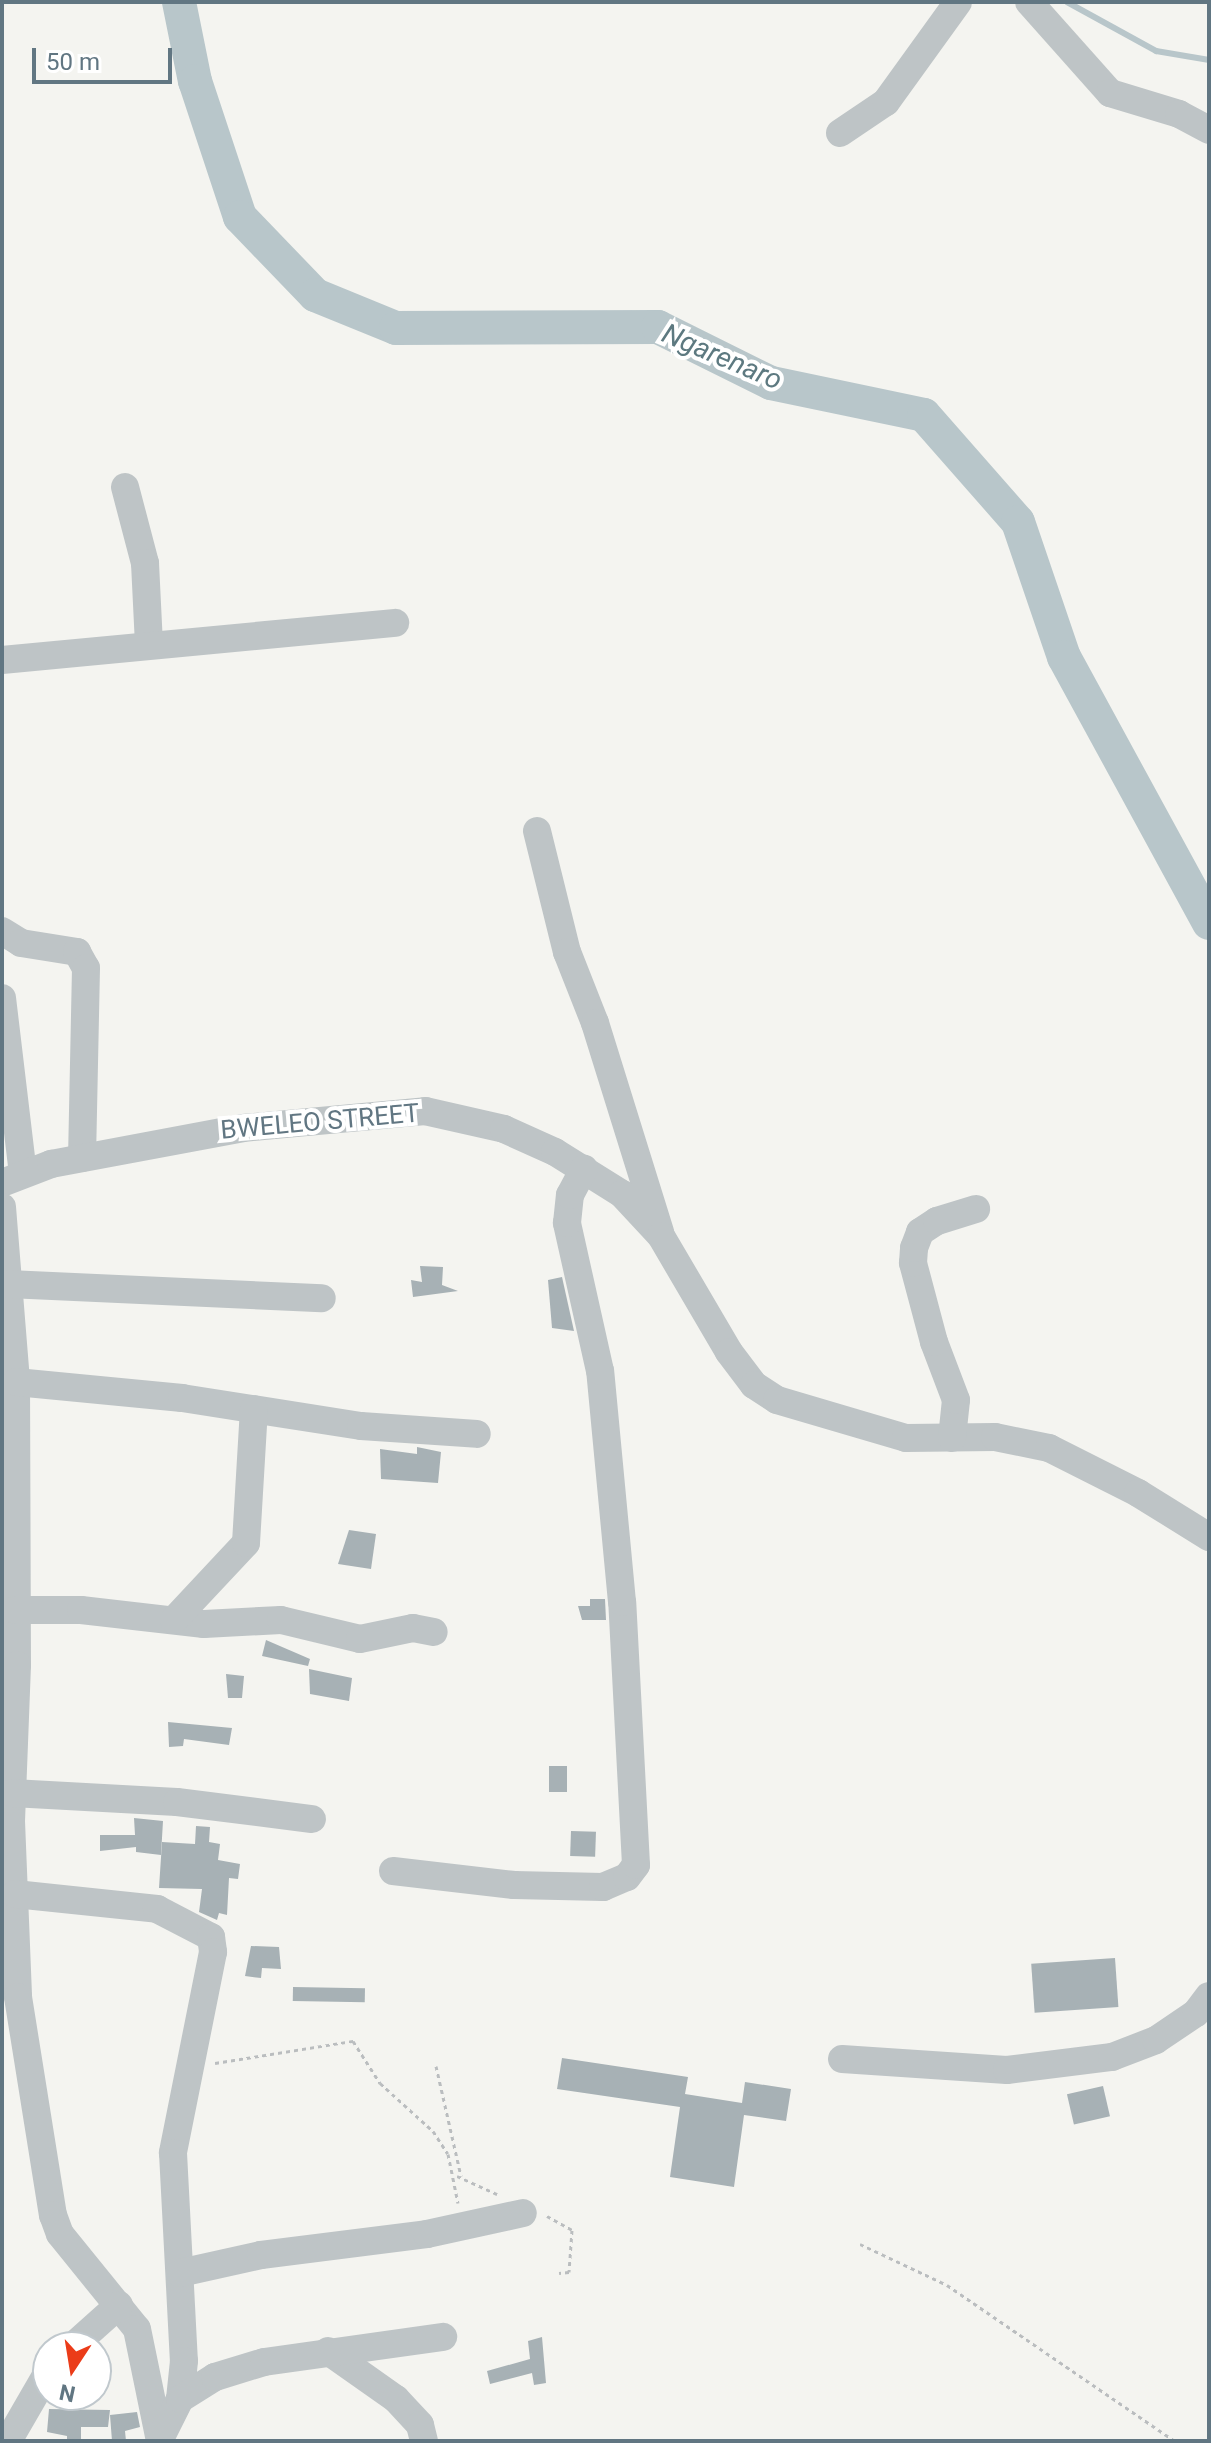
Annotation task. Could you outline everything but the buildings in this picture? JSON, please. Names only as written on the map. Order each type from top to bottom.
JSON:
[{"type":"street","points":[[840,133],[886,102],[958,2]]},
{"type":"street","points":[[1029,2],[1110,93],[1179,114],[1209,130]]},
{"type":"street","points":[[125,487],[145,563],[149,645]]},
{"type":"street","points":[[2,660],[395,623]]},
{"type":"street","points":[[537,831],[555,911],[661,1236]]},
{"type":"street","points":[[2,931],[21,943],[77,952],[86,968],[82,1158]]},
{"type":"street","points":[[2,998],[13,1178]]},
{"type":"street","name":"BWELEO STREET","points":[[13,1178],[82,1158],[212,1131],[425,1111],[504,1129],[584,1169],[622,1194],[661,1236],[729,1352],[754,1385],[777,1400],[906,1438],[995,1437],[1049,1448],[1138,1493],[1209,1537]]},
{"type":"street","points":[[393,1871],[514,1885],[603,1887],[627,1877],[636,1865],[622,1602],[600,1371],[567,1223],[570,1195],[584,1169]]},
{"type":"street","points":[[2,1207],[16,1382],[12,1793],[18,1997],[49,2201],[60,2234],[137,2329],[160,2440]]},
{"type":"street","points":[[952,1438],[956,1400],[934,1342],[913,1263],[914,1248],[920,1232],[937,1221],[976,1209]]},
{"type":"street","points":[[8,1284],[322,1298]]},
{"type":"street","points":[[16,1382],[254,1409],[373,1428],[477,1434]]},
{"type":"street","points":[[174,1620],[246,1543],[254,1409]]},
{"type":"street","points":[[16,1610],[81,1610],[204,1624],[281,1620],[360,1639],[413,1628],[434,1632]]},
{"type":"street","points":[[12,1793],[177,1802],[312,1819]]},
{"type":"street","points":[[15,1894],[157,1909],[211,1937],[213,1952],[187,2068],[173,2153],[180,2273],[180,2399],[160,2440]]},
{"type":"street","points":[[842,2059],[1007,2070],[1112,2057],[1156,2040],[1196,2013],[1209,1996]]},
{"type":"street","points":[[180,2273],[261,2255],[455,2228],[523,2213]]},
{"type":"street","points":[[90,2331],[119,2305]]},
{"type":"street","points":[[180,2399],[240,2368],[328,2351],[443,2337]]},
{"type":"street","points":[[328,2351],[396,2399],[420,2425],[424,2441]]},
{"type":"street","points":[[8,2441],[32,2400]]},
{"type":"path","points":[[187,2068],[353,2041],[380,2083],[433,2131],[448,2154],[458,2192],[455,2228]]},
{"type":"path","points":[[436,2066],[461,2176]]},
{"type":"path","points":[[860,2244],[947,2285],[1175,2441]]},
{"type":"waterway","name":"Ngarenaro","points":[[179,2],[195,81],[240,217],[315,295],[396,328],[658,327],[771,383],[924,415],[1018,522],[1064,657],[1209,923]]},
{"type":"waterway","points":[[1067,2],[1156,51],[1209,60]]}]
